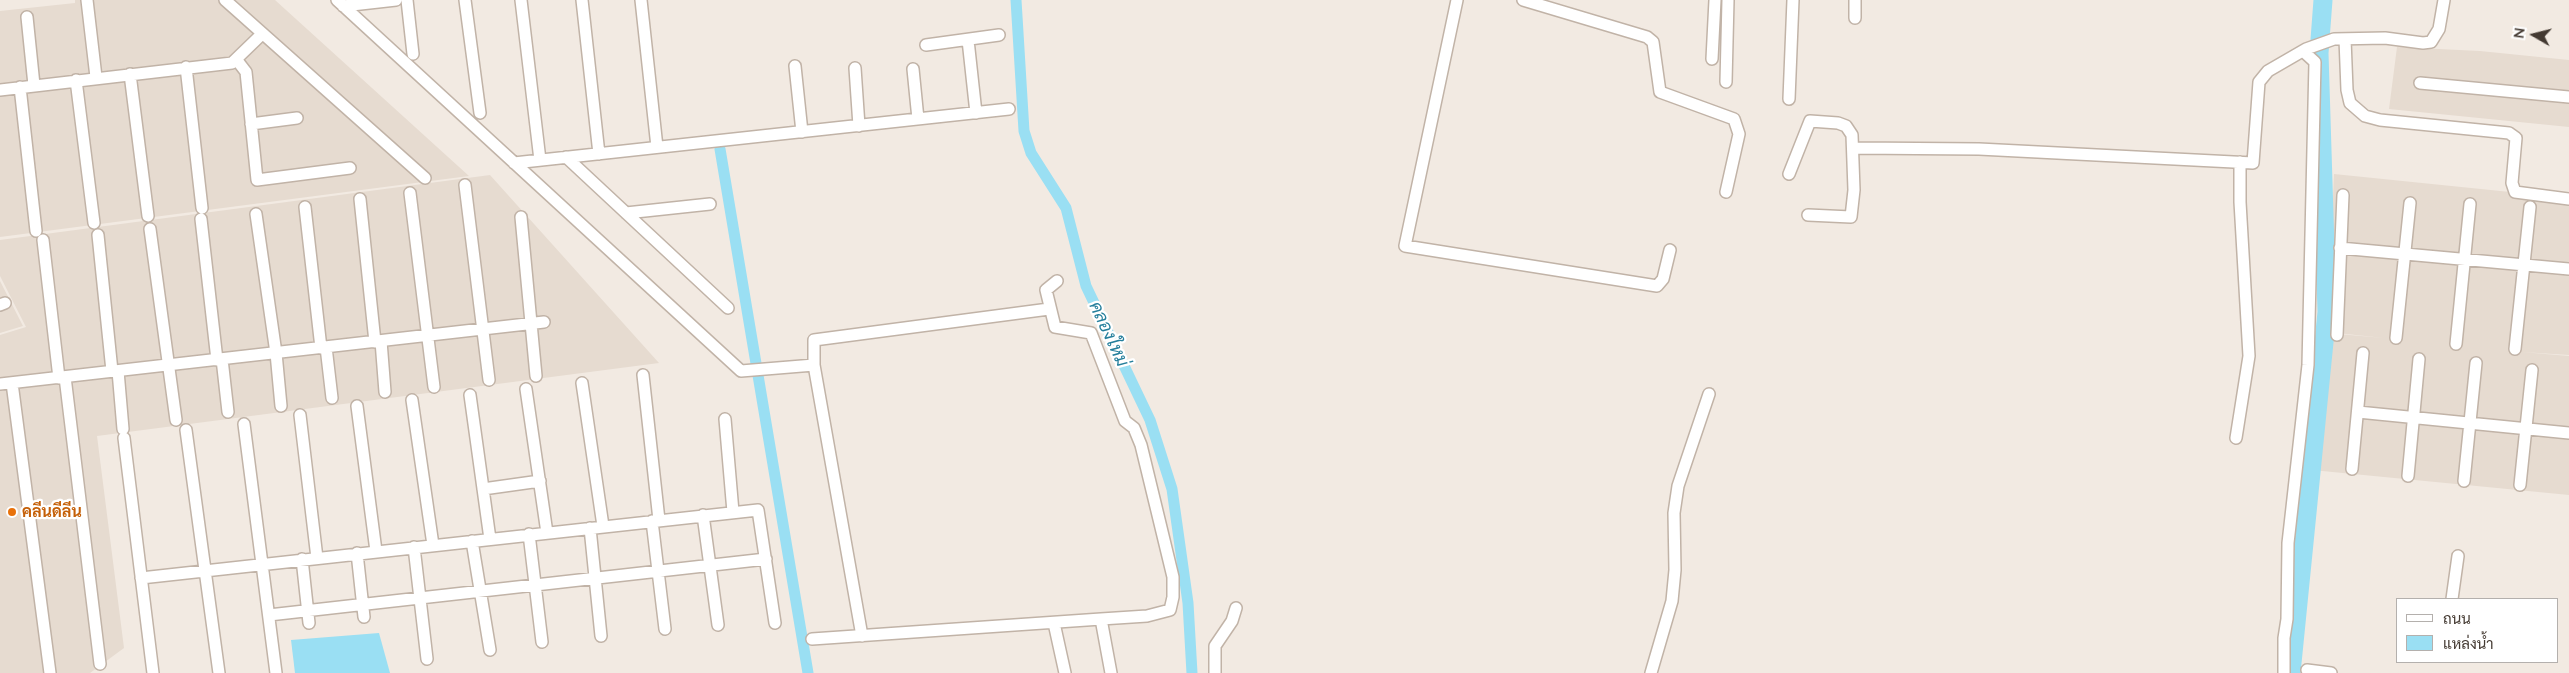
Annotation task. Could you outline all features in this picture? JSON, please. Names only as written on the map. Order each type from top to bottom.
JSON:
[{"type":"street","points":[[87,0],[96,77]]},
{"type":"street","points":[[225,0],[424,178]]},
{"type":"street","points":[[340,3],[396,0]]},
{"type":"street","points":[[408,0],[413,54]]},
{"type":"street","points":[[465,0],[480,113]]},
{"type":"street","points":[[521,0],[540,160]]},
{"type":"street","points":[[582,0],[599,154]]},
{"type":"street","points":[[642,0],[657,147]]},
{"type":"street","points":[[1457,0],[1406,246],[1657,286],[1663,279],[1670,250]]},
{"type":"street","points":[[1522,0],[1585,17],[1647,38],[1653,42],[1660,92],[1734,119],[1738,134],[1726,192]]},
{"type":"street","points":[[1712,59],[1715,0]]},
{"type":"street","points":[[1726,82],[1728,0]]},
{"type":"street","points":[[1789,99],[1793,0]]},
{"type":"street","points":[[1855,0],[1855,18]]},
{"type":"street","points":[[1854,148],[1979,149],[2253,163],[2259,82],[2262,76],[2304,50],[2339,39],[2385,38],[2423,44],[2431,42],[2439,29],[2444,0]]},
{"type":"street","points":[[340,3],[741,371],[814,365]]},
{"type":"street","points":[[27,17],[34,85]]},
{"type":"street","points":[[0,90],[96,77],[232,63],[262,34]]},
{"type":"street","points":[[926,46],[999,36]]},
{"type":"street","points":[[2339,39],[2350,103],[2356,111],[2365,116],[2380,120],[2513,135],[2516,141],[2512,183],[2515,192],[2569,198]]},
{"type":"street","points":[[968,40],[976,113]]},
{"type":"street","points":[[2284,673],[2288,543],[2308,364],[2310,330],[2309,262],[2314,172],[2312,134],[2315,71],[2314,60],[2304,50]]},
{"type":"street","points":[[236,59],[246,72],[257,180],[350,168]]},
{"type":"street","points":[[795,66],[802,132]]},
{"type":"street","points":[[186,68],[202,213],[228,412]]},
{"type":"street","points":[[855,68],[859,126]]},
{"type":"street","points":[[913,70],[918,119]]},
{"type":"street","points":[[130,74],[148,216]]},
{"type":"street","points":[[76,80],[94,223]]},
{"type":"street","points":[[2420,83],[2569,97]]},
{"type":"street","points":[[20,87],[40,236],[62,377],[100,664]]},
{"type":"street","points":[[514,163],[1010,109]]},
{"type":"street","points":[[251,124],[296,118]]},
{"type":"street","points":[[1789,174],[1810,121],[1826,121],[1846,126],[1852,135],[1854,148],[1853,207],[1850,217],[1808,215]]},
{"type":"street","points":[[566,157],[728,308]]},
{"type":"street","points":[[2236,438],[2249,356],[2240,202],[2240,162]]},
{"type":"street","points":[[465,185],[489,380]]},
{"type":"street","points":[[410,193],[434,387]]},
{"type":"street","points":[[2337,335],[2343,195]]},
{"type":"street","points":[[360,199],[385,392]]},
{"type":"street","points":[[2396,338],[2410,202]]},
{"type":"street","points":[[626,213],[710,204]]},
{"type":"street","points":[[2456,344],[2470,204]]},
{"type":"street","points":[[305,207],[332,398]]},
{"type":"street","points":[[2515,349],[2530,207]]},
{"type":"street","points":[[256,214],[276,353],[281,406]]},
{"type":"street","points":[[521,218],[536,376]]},
{"type":"street","points":[[150,229],[176,420]]},
{"type":"street","points":[[98,235],[153,673]]},
{"type":"street","points":[[2340,248],[2569,269]]},
{"type":"street","points":[[812,640],[1147,616],[1170,610],[1173,598],[1173,577],[1142,445],[1134,428],[1125,421],[1091,333],[1059,329],[1053,324],[1046,290],[1057,280]]},
{"type":"street","points":[[862,636],[814,365],[814,340],[1049,310]]},
{"type":"street","points":[[0,384],[544,322]]},
{"type":"street","points":[[2352,468],[2363,353]]},
{"type":"street","points":[[2408,476],[2419,359]]},
{"type":"street","points":[[2464,481],[2476,364]]},
{"type":"street","points":[[2520,485],[2532,370]]},
{"type":"street","points":[[643,375],[658,571],[665,629]]},
{"type":"street","points":[[12,383],[50,673]]},
{"type":"street","points":[[582,383],[603,526]]},
{"type":"street","points":[[526,389],[547,532]]},
{"type":"street","points":[[1651,673],[1672,602],[1675,570],[1674,513],[1678,486],[1709,394]]},
{"type":"street","points":[[470,395],[490,539]]},
{"type":"street","points":[[412,400],[433,545]]},
{"type":"street","points":[[357,406],[376,551]]},
{"type":"street","points":[[2358,412],[2569,433]]},
{"type":"street","points":[[300,415],[317,558]]},
{"type":"street","points":[[725,419],[734,512]]},
{"type":"street","points":[[244,424],[276,673]]},
{"type":"street","points":[[186,430],[219,673]]},
{"type":"street","points":[[483,489],[540,481]]},
{"type":"street","points":[[141,578],[758,510],[775,623]]},
{"type":"street","points":[[704,515],[718,625]]},
{"type":"street","points":[[590,528],[601,636]]},
{"type":"street","points":[[529,534],[542,642]]},
{"type":"street","points":[[472,541],[490,650]]},
{"type":"street","points":[[414,547],[427,660]]},
{"type":"street","points":[[357,553],[364,616]]},
{"type":"street","points":[[2452,598],[2458,556]]},
{"type":"street","points":[[269,615],[308,617],[363,604],[766,559]]},
{"type":"street","points":[[302,560],[308,617]]},
{"type":"street","points":[[1215,673],[1215,646],[1232,621],[1236,608]]},
{"type":"street","points":[[1101,619],[1111,673]]},
{"type":"street","points":[[1054,622],[1065,673]]},
{"type":"street","points":[[2307,670],[2331,673]]},
{"type":"shaded area","points":[[75,0],[275,0],[469,176],[0,237],[0,11],[75,3]]},
{"type":"shaded area","points":[[2397,47],[2480,51],[2569,60],[2569,127],[2389,109]]},
{"type":"shaded area","points":[[2334,174],[2569,198],[2569,355],[2522,352],[2569,356],[2569,495],[2312,470],[2327,333],[2384,338],[2327,332]]},
{"type":"shaded area","points":[[490,175],[659,363],[97,436],[124,648],[90,673],[0,673],[0,335],[26,327],[0,276],[0,240]]},
{"type":"shaded area","points":[[0,281],[23,326],[0,333]]},
{"type":"water","points":[[379,633],[390,673],[295,673],[291,640]]},
{"type":"waterway","name":"คลองใหม่","points":[[1016,0],[1024,131],[1031,153],[1066,208],[1086,286],[1150,420],[1172,489],[1188,603],[1192,673]]},
{"type":"waterway","points":[[2291,673],[2327,312],[2319,53],[2323,0]]},
{"type":"waterway","points":[[720,149],[808,673]]},
{"type":"place","name":"คลีนดีลีน","points":[[12,512]]}]
